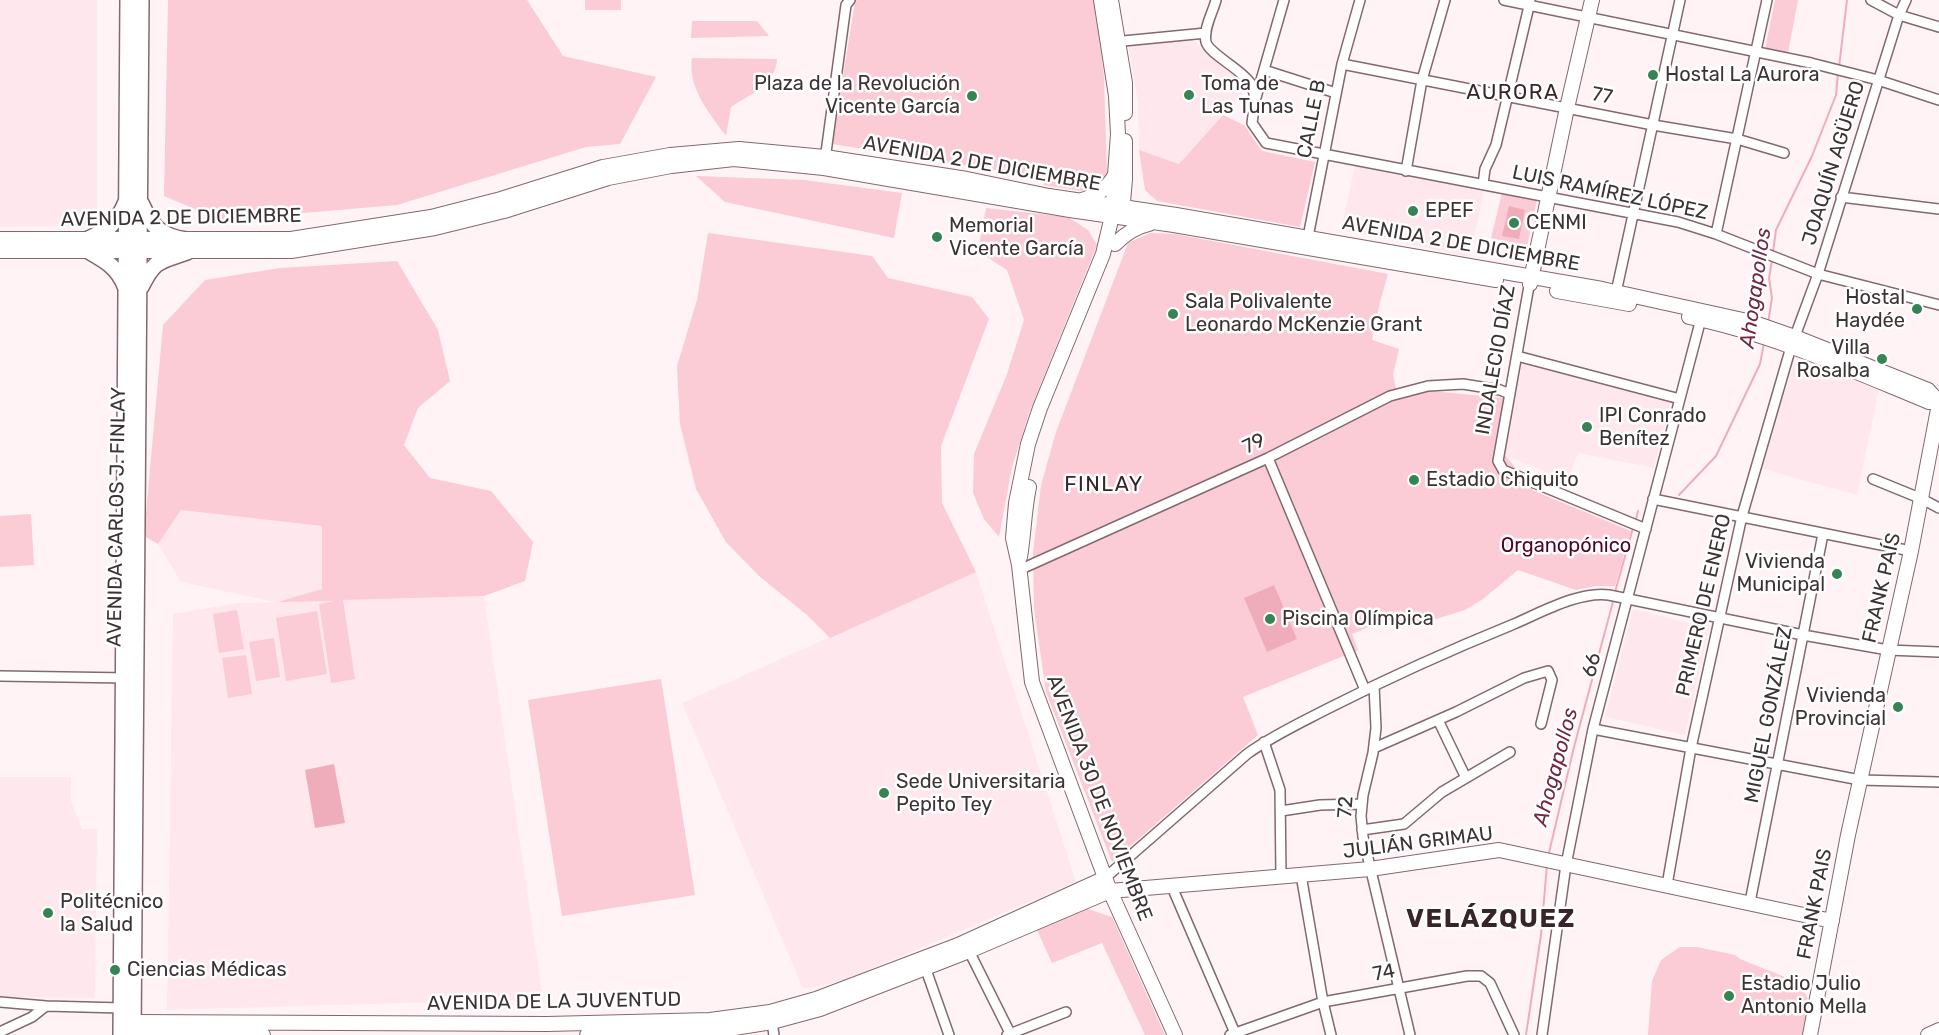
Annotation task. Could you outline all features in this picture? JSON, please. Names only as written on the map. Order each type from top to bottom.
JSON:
[{"type":"main road","name":"AVENIDA CARLOS J. FINLAY","points":[[128,0],[134,200]]},
{"type":"main road","name":"AVENIDA CARLOS J. FINLAY","points":[[128,1031],[133,246],[141,0]]},
{"type":"main road","name":"AVENIDA 30 DE NOVIEMBRE","points":[[1101,0],[1125,83],[1118,212],[1110,246],[1040,408],[1029,444],[1016,503],[1013,538],[1019,568],[1032,682],[1099,862],[1175,1035]]},
{"type":"main road","name":"AVENIDA 30 DE NOVIEMBRE","points":[[1111,0],[1113,42]]},
{"type":"main road","name":"INDALECIO DÍAZ","points":[[1530,281],[1592,0]]},
{"type":"main road","name":"AVENIDA 2 DE DICIEMBRE","points":[[0,239],[25,245],[187,246],[291,251],[435,228],[504,211],[608,178],[670,166],[734,159],[825,162],[1615,296],[1751,328],[1790,341],[1936,401]]},
{"type":"main road","points":[[1120,177],[1134,197],[1156,217],[1110,246],[1104,240],[1093,218],[1082,206],[1120,177]]},
{"type":"main road","points":[[134,200],[159,231],[187,246],[155,264],[133,290],[111,264],[88,246],[121,216],[134,200]]},
{"type":"main road","name":"AVENIDA 2 DE DICIEMBRE","points":[[0,251],[25,245]]},
{"type":"main road","name":"FRANK PAÍS","points":[[1860,780],[1922,499],[1936,401]]},
{"type":"main road","name":"AVENIDA CARLOS J. FINLAY","points":[[128,1031],[121,1008],[129,678]]},
{"type":"main road","name":"FRANK PAIS","points":[[1810,1035],[1860,780]]},
{"type":"main road","name":"JULIÁN GRIMAU","points":[[1108,884],[1172,887],[1370,869],[1498,850],[1832,921]]},
{"type":"main road","points":[[1090,884],[1097,872],[1099,862]]},
{"type":"main road","name":"AVENIDA DE LA JUVENTUD","points":[[924,964],[958,945],[1090,884],[1108,884]]},
{"type":"main road","name":"AVENIDA DE LA JUVENTUD","points":[[588,1035],[704,1033],[772,1023],[924,964],[969,951],[1087,900],[1108,884]]},
{"type":"main road","points":[[1087,900],[1118,908]]},
{"type":"main road","name":"AVENIDA DE LA JUVENTUD","points":[[128,1031],[546,1029],[710,1020],[772,1023]]},
{"type":"main road","points":[[1928,1035],[1939,1030]]},
{"type":"main road","points":[[128,1031],[262,1035]]},
{"type":"street","points":[[825,162],[846,5],[850,0]]},
{"type":"street","points":[[1216,0],[1206,33],[1206,41],[1208,46],[1237,69],[1252,85],[1256,101]]},
{"type":"street","points":[[1256,101],[1284,0]]},
{"type":"street","name":"CALLE B","points":[[1307,242],[1342,64],[1360,0]]},
{"type":"street","points":[[1407,171],[1422,80],[1445,0]]},
{"type":"street","points":[[1504,0],[1530,3],[1834,68],[1939,100]]},
{"type":"street","points":[[1615,296],[1680,0]]},
{"type":"street","points":[[1716,234],[1767,0]]},
{"type":"street","points":[[1871,0],[1899,15],[1939,27]]},
{"type":"street","name":"JOAQUÍN AGÜERO","points":[[1790,341],[1818,274],[1878,80],[1906,0]]},
{"type":"street","points":[[1483,184],[1489,158],[1496,145],[1530,3]]},
{"type":"street","points":[[1113,42],[1206,33]]},
{"type":"street","name":"77","points":[[1342,64],[1653,125],[1737,139],[1784,153]]},
{"type":"street","points":[[1264,70],[1336,93]]},
{"type":"street","name":"LUIS RAMÍREZ LÓPEZ","points":[[1256,101],[1252,123],[1266,143],[1678,222],[1716,234],[1818,274],[1939,305]]},
{"type":"street","points":[[1841,197],[1939,209]]},
{"type":"street","name":"INDALECIO DÍAZ","points":[[1530,281],[1498,460],[1503,470],[1638,526]]},
{"type":"street","name":"66","points":[[1542,1035],[1555,862],[1593,729],[1618,597],[1638,526],[1653,499],[1702,315]]},
{"type":"street","name":"PRIMERO DE ENERO","points":[[1667,885],[1691,748],[1719,617],[1742,516],[1790,341]]},
{"type":"street","points":[[1517,356],[1680,399]]},
{"type":"street","name":"79","points":[[1019,568],[1268,458],[1390,396],[1428,386],[1463,384],[1510,393]]},
{"type":"street","name":"72","points":[[1268,458],[1369,688],[1376,728],[1362,804],[1362,830],[1410,1035]]},
{"type":"street","points":[[1873,479],[1939,508]]},
{"type":"street","points":[[1653,499],[1911,551]]},
{"type":"street","name":"MIGUEL GONZÁLEZ","points":[[1750,902],[1823,534]]},
{"type":"street","points":[[1108,884],[1239,762],[1264,742],[1369,688],[1453,649],[1576,598],[1598,594],[1888,650],[1939,652]]},
{"type":"street","points":[[1374,748],[1524,678],[1548,671],[1552,680],[1541,724]]},
{"type":"street","points":[[0,676],[129,678]]},
{"type":"street","points":[[1438,720],[1466,778]]},
{"type":"street","points":[[1593,729],[1860,780],[1939,782]]},
{"type":"street","points":[[1264,742],[1280,790],[1281,877]]},
{"type":"street","points":[[1362,830],[1404,824],[1442,792],[1510,752]]},
{"type":"street","points":[[1281,811],[1320,805],[1362,804]]},
{"type":"street","points":[[1300,875],[1331,1035]]},
{"type":"street","points":[[1172,887],[1232,1034]]},
{"type":"street","points":[[969,951],[1009,1035],[1066,1012]]},
{"type":"street","points":[[924,964],[949,1035]]},
{"type":"street","name":"74","points":[[1232,1034],[1323,1002],[1467,976],[1481,976],[1490,983],[1514,1035]]},
{"type":"street","points":[[0,1002],[121,1008]]},
{"type":"street","points":[[0,1032],[32,1017],[46,1006]]},
{"type":"shaded area","points":[[0,0],[97,0],[97,226],[0,227]]},
{"type":"shaded area","name":"Toma de Las Tunas","points":[[1191,39],[1248,87],[1179,164],[1139,150],[1138,102],[1128,45]]},
{"type":"shaded area","name":"EPEF","points":[[1355,165],[1484,191],[1470,257],[1341,230]]},
{"type":"shaded area","name":"CENMI","points":[[1509,206],[1525,210],[1519,239],[1502,236]]},
{"type":"shaded area","points":[[1797,357],[1879,389],[1857,495],[1759,468]]},
{"type":"shaded area","name":"IPI Conrado Benítez","points":[[1522,363],[1671,401],[1654,468],[1578,453],[1568,481],[1505,455]]},
{"type":"shaded area","points":[[181,510],[323,526],[322,589],[282,602],[484,596],[543,999],[167,1010],[173,614],[237,603],[275,602],[181,582],[158,544]]},
{"type":"shaded area","name":"Sede Universitaria Pepito Tey","points":[[976,572],[1076,882],[843,981],[803,989],[682,703]]},
{"type":"shaded area","name":"Piscina Olímpica","points":[[1274,585],[1297,639],[1267,652],[1244,598]]},
{"type":"shaded area","points":[[1633,609],[1709,628],[1685,735],[1605,717]]},
{"type":"shaded area","points":[[334,764],[345,823],[315,828],[305,770]]},
{"type":"shaded area","name":"Politécnico la Salud","points":[[0,777],[71,777],[71,801],[82,829],[97,829],[95,998],[0,997]]},
{"type":"green space","points":[[168,0],[527,0],[563,56],[656,77],[620,144],[586,147],[397,205],[221,220],[164,196]]},
{"type":"green space","points":[[585,0],[621,0],[621,10],[585,10]]},
{"type":"green space","name":"Plaza de la Revolución Vicente García","points":[[857,0],[1094,0],[1104,76],[1107,175],[1088,192],[1043,185],[1044,178],[832,144]]},
{"type":"green space","points":[[1775,0],[1798,0],[1788,53],[1765,49]]},
{"type":"green space","points":[[692,21],[757,21],[769,36],[691,38]]},
{"type":"green space","points":[[692,58],[777,59],[767,82],[731,107],[726,136],[696,90],[691,69]]},
{"type":"green space","points":[[1223,115],[1244,125],[1262,151],[1315,162],[1300,227],[1157,201],[1145,190],[1139,150],[1179,164]]},
{"type":"green space","points":[[696,176],[804,180],[902,193],[894,238],[725,202]]},
{"type":"green space","points":[[1502,193],[1537,200],[1527,246],[1491,238]]},
{"type":"green space","points":[[986,208],[1068,217],[1088,230],[1097,245],[1029,413],[1012,467],[999,537],[984,519],[973,493],[974,454],[1007,374],[1024,320],[1007,270],[978,251]]},
{"type":"green space","points":[[708,233],[872,256],[888,278],[972,297],[989,319],[941,446],[942,503],[976,572],[830,638],[807,615],[759,576],[726,542],[696,489],[680,424],[677,366],[697,300]]},
{"type":"green space","name":"Organopónico","points":[[1150,233],[1175,234],[1388,274],[1372,340],[1399,349],[1393,375],[1398,397],[1431,391],[1515,399],[1505,455],[1534,491],[1631,531],[1615,586],[1595,586],[1576,590],[1518,570],[1483,599],[1465,610],[1436,619],[1409,623],[1388,619],[1352,634],[1358,650],[1243,697],[1258,735],[1112,862],[1046,692],[1034,609],[1033,553],[1041,485],[1056,432],[1128,243]]},
{"type":"green space","points":[[397,261],[438,330],[450,381],[418,408],[404,445],[430,478],[491,491],[533,542],[525,581],[484,596],[343,600],[355,679],[331,683],[319,604],[335,601],[278,602],[322,589],[322,526],[181,510],[158,544],[144,536],[163,325],[205,280],[280,268]]},
{"type":"green space","points":[[31,514],[34,565],[0,567],[0,516]]},
{"type":"green space","points":[[237,610],[244,649],[219,653],[213,614]]},
{"type":"green space","points":[[317,611],[327,674],[286,681],[276,618]]},
{"type":"green space","points":[[274,638],[280,677],[256,681],[249,642]]},
{"type":"green space","points":[[246,655],[252,694],[228,698],[222,658]]},
{"type":"green space","points":[[661,679],[695,895],[562,916],[528,700]]},
{"type":"green space","points":[[1085,908],[1112,917],[1165,1035],[1145,1035],[1102,943],[1052,963],[1037,930]]},
{"type":"green space","name":"Estadio Julio Antonio Mella","points":[[1680,947],[1697,947],[1735,955],[1800,983],[1813,1009],[1808,1035],[1648,1035],[1652,981],[1661,960]]},
{"type":"waterway","name":"Ahogapollos","points":[[1839,67],[1847,0]]},
{"type":"waterway","name":"Ahogapollos","points":[[1773,252],[1776,230],[1812,156],[1836,95],[1838,73]]},
{"type":"waterway","name":"Ahogapollos","points":[[1768,323],[1772,298],[1769,278],[1772,260]]},
{"type":"waterway","name":"Ahogapollos","points":[[1679,495],[1716,456],[1760,364],[1764,343]]},
{"type":"waterway","name":"Ahogapollos","points":[[1635,523],[1638,511]]},
{"type":"waterway","name":"Ahogapollos","points":[[1615,592],[1633,528]]},
{"type":"waterway","name":"Ahogapollos","points":[[1548,857],[1574,747],[1614,598]]},
{"type":"waterway","name":"Ahogapollos","points":[[1526,1035],[1541,935],[1547,865]]},
{"type":"place","name":"Hostal La Aurora","points":[[1653,75]]},
{"type":"place","name":"Toma de Las Tunas","points":[[1189,95]]},
{"type":"place","name":"Plaza de la Revolución Vicente García","points":[[972,96]]},
{"type":"place","name":"EPEF","points":[[1413,211]]},
{"type":"place","name":"CENMI","points":[[1514,223]]},
{"type":"place","name":"Memorial Vicente García","points":[[937,237]]},
{"type":"place","name":"Hostal Haydée","points":[[1917,309]]},
{"type":"place","name":"Sala Polivalente Leonardo McKenzie Grant","points":[[1173,314]]},
{"type":"place","name":"Villa Rosalba","points":[[1882,359]]},
{"type":"place","name":"IPI Conrado Benítez","points":[[1587,427]]},
{"type":"place","name":"Estadio Chiquito","points":[[1414,480]]},
{"type":"place","name":"Vivienda Municipal","points":[[1837,574]]},
{"type":"place","name":"Piscina Olímpica","points":[[1270,619]]},
{"type":"place","name":"Vivienda Provincial","points":[[1898,707]]},
{"type":"place","name":"Sede Universitaria Pepito Tey","points":[[884,793]]},
{"type":"place","name":"Politécnico la Salud","points":[[48,913]]},
{"type":"place","name":"Ciencias Médicas","points":[[115,970]]},
{"type":"place","name":"Estadio Julio Antonio Mella","points":[[1729,996]]},
{"type":"district","name":"AURORA","points":[[1513,93]]},
{"type":"district","name":"FINLAY","points":[[1104,485]]},
{"type":"district","name":"VELÁZQUEZ","points":[[1491,919]]}]
